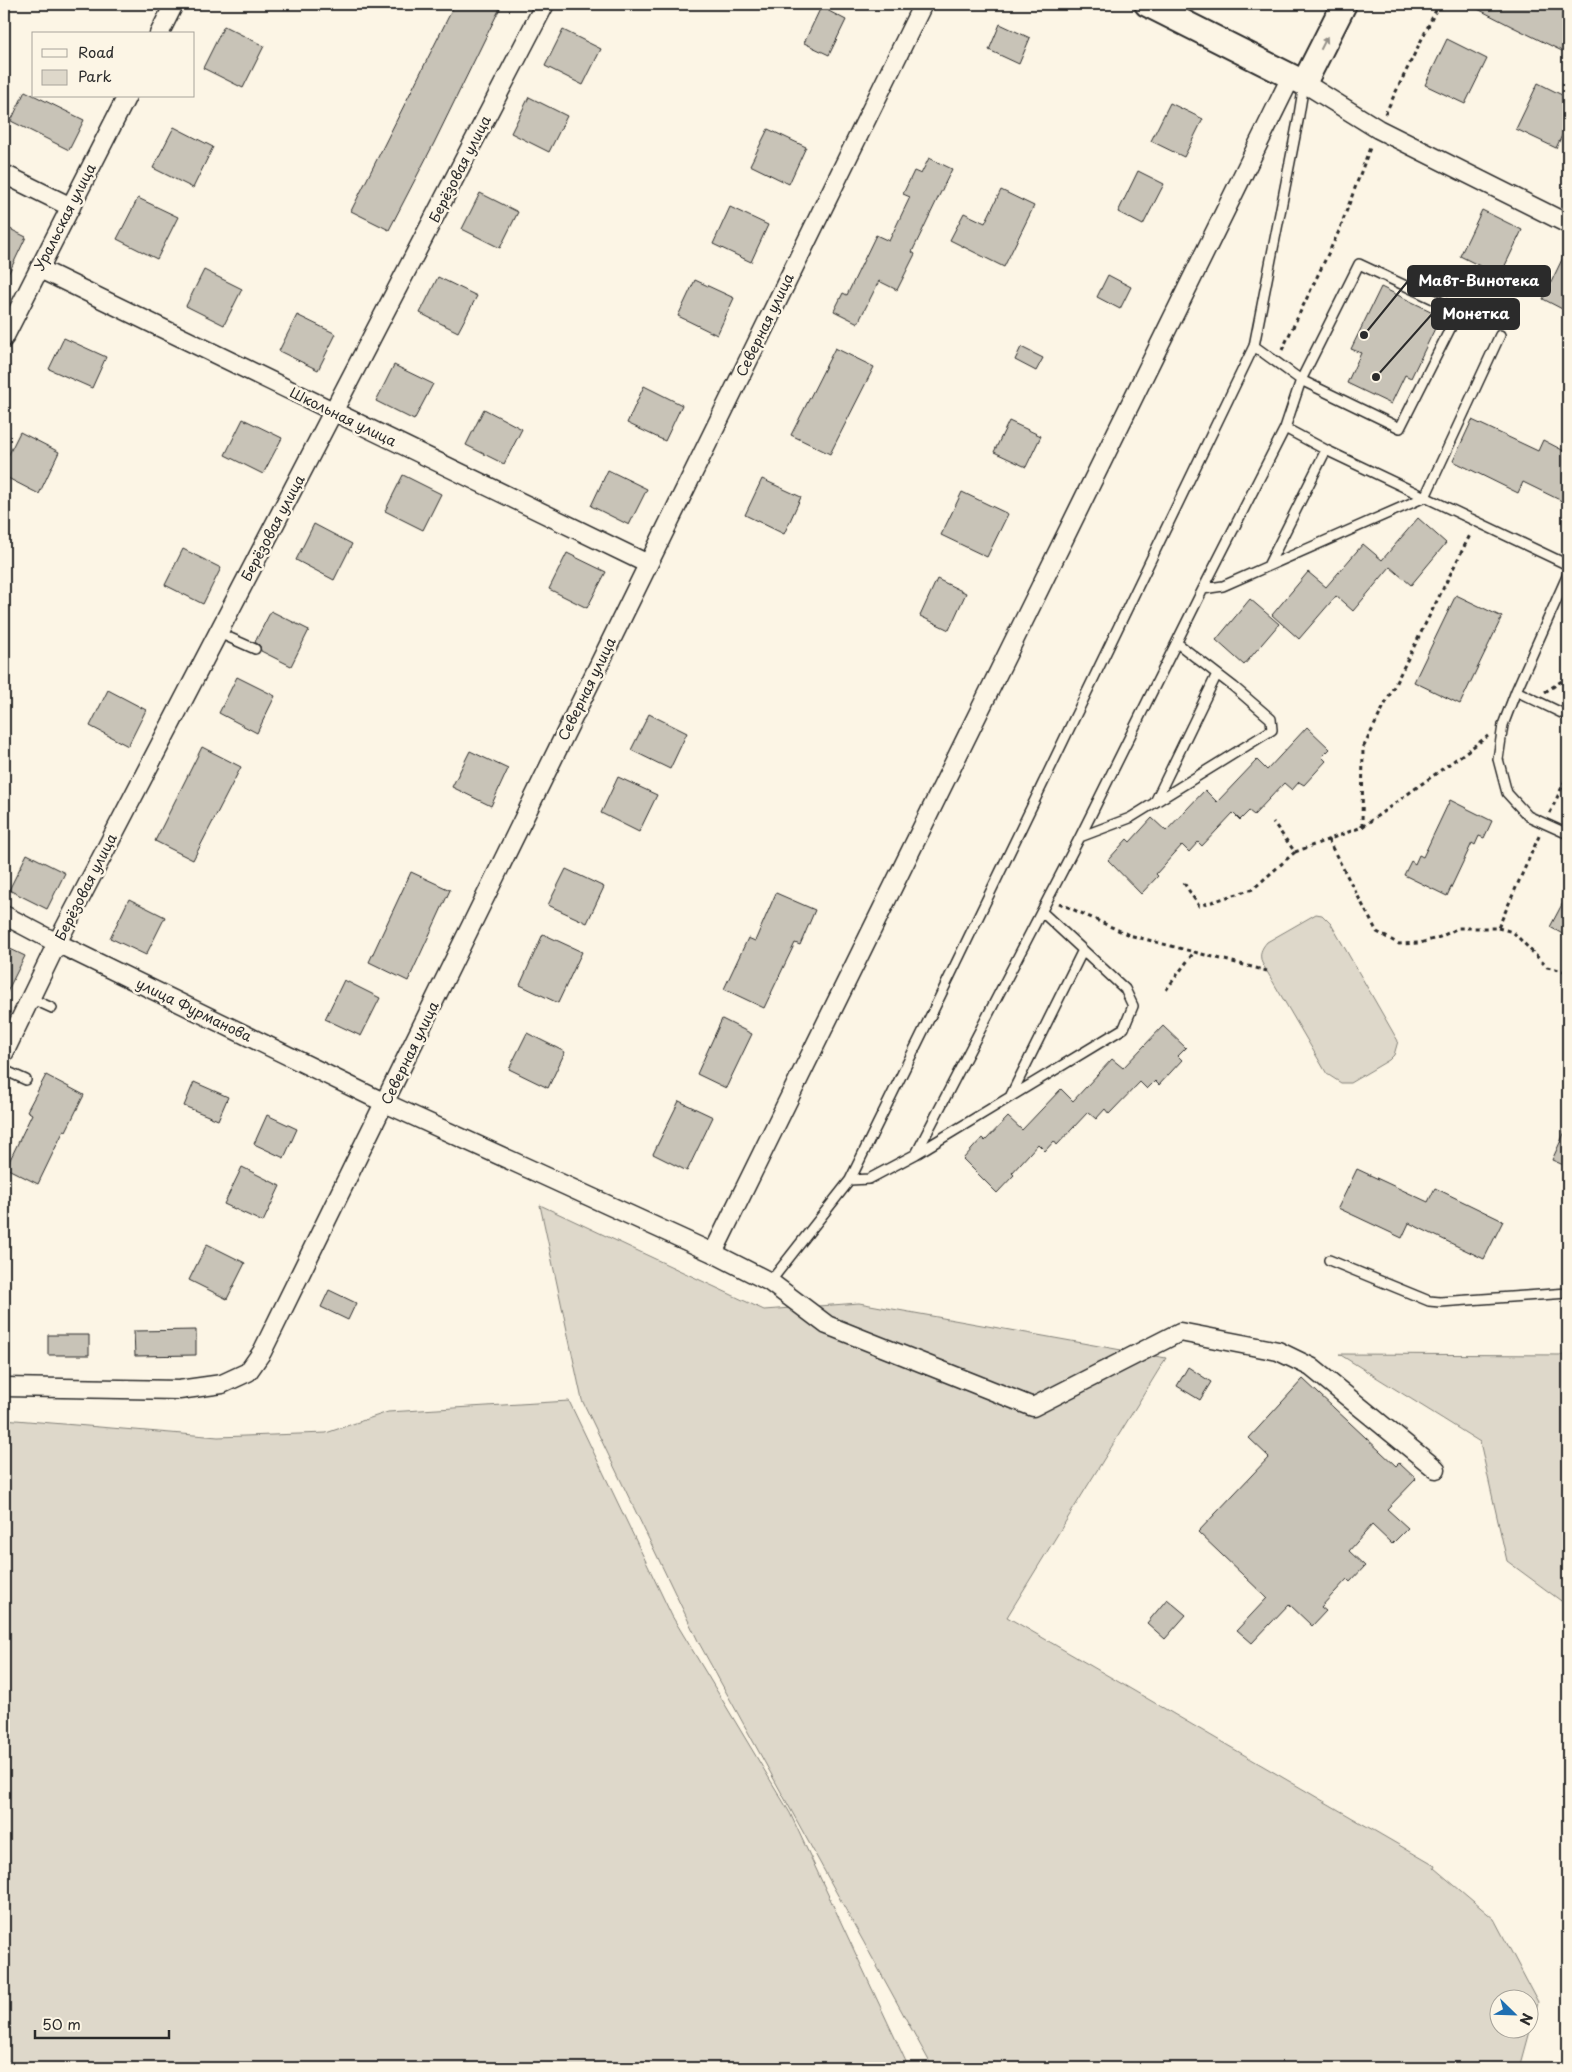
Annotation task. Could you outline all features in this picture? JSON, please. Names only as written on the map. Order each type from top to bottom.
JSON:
[{"type":"street","points":[[160,32],[174,4]]},
{"type":"street","name":"Берёзовая улица","points":[[4,1053],[57,943],[545,4]]},
{"type":"street","name":"Северная улица","points":[[4,1387],[179,1390],[222,1384],[248,1372],[266,1344],[385,1103],[923,4]]},
{"type":"street","points":[[1147,4],[1297,80],[1378,129],[1568,224]]},
{"type":"street","points":[[713,1253],[1297,80],[1344,4]]},
{"type":"street","name":"Уральская улица","points":[[4,338],[126,98]]},
{"type":"street","points":[[4,174],[71,207]]},
{"type":"street","name":"Школьная улица","points":[[40,268],[648,564]]},
{"type":"street","name":"улица Фурманова","points":[[4,914],[57,943],[385,1103],[713,1253],[770,1282],[827,1325],[1033,1407],[1180,1332],[1278,1351],[1312,1367],[1436,1469]]},
{"type":"lane","points":[[770,1282],[850,1180],[938,1002],[1254,346],[1298,121],[1297,80]]},
{"type":"lane","points":[[916,1154],[1042,912],[1285,428],[1301,380],[1359,264],[1459,311],[1400,428],[1301,380],[1254,346]]},
{"type":"lane","points":[[1204,589],[1223,586],[1269,564],[1425,497],[1500,336]]},
{"type":"lane","points":[[1285,428],[1326,450],[1568,565]]},
{"type":"lane","points":[[1269,564],[1326,450]]},
{"type":"lane","points":[[1568,574],[1516,691],[1504,725],[1498,759],[1507,793],[1528,816],[1568,834]]},
{"type":"lane","points":[[219,633],[255,649]]},
{"type":"lane","points":[[1080,837],[1130,818],[1272,730],[1270,719],[1217,674],[1176,643]]},
{"type":"lane","points":[[1154,803],[1217,674]]},
{"type":"lane","points":[[1516,691],[1568,716]]},
{"type":"lane","points":[[850,1180],[869,1179],[916,1154],[1124,1028],[1133,1006],[1125,989],[1042,912]]},
{"type":"lane","points":[[1010,1097],[1082,950]]},
{"type":"lane","points":[[30,998],[52,1008]]},
{"type":"lane","points":[[4,1070],[26,1080]]},
{"type":"lane","points":[[1329,1260],[1429,1300],[1440,1302],[1568,1293]]},
{"type":"path","points":[[1277,362],[1339,231],[1378,129],[1439,4]]},
{"type":"path","points":[[1362,827],[1363,748],[1477,522]]},
{"type":"path","points":[[1534,699],[1568,677]]},
{"type":"path","points":[[1184,883],[1199,906],[1252,889],[1295,852],[1362,827],[1504,725]]},
{"type":"path","points":[[1498,928],[1568,774]]},
{"type":"path","points":[[1273,822],[1295,852]]},
{"type":"path","points":[[1328,840],[1376,932],[1399,944],[1420,943],[1440,937],[1458,928],[1498,928],[1513,932],[1547,966],[1568,972]]},
{"type":"path","points":[[1049,898],[1130,935],[1267,971]]},
{"type":"path","points":[[1166,990],[1194,952]]},
{"type":"green space","points":[[1316,914],[1322,915],[1331,924],[1398,1041],[1394,1055],[1389,1060],[1350,1083],[1341,1083],[1327,1074],[1261,960],[1261,952],[1267,942]]},
{"type":"green space","points":[[540,1205],[764,1310],[859,1303],[1166,1358],[1007,1617],[1435,1866],[1434,1868],[1494,1919],[1532,1990],[1490,1990],[1490,2040],[1528,2040],[1520,2068],[933,2068],[699,1643],[582,1400]]},
{"type":"green space","points":[[1339,1354],[1568,1355],[1568,1606],[1507,1561],[1480,1442]]},
{"type":"green space","points":[[569,1401],[672,1616],[790,1813],[909,2068],[4,2068],[4,1419],[218,1437],[326,1433],[388,1412]]},
{"type":"building","points":[[455,4],[502,4],[389,230],[351,211]]},
{"type":"building","points":[[1468,4],[1568,4],[1568,54],[1513,27]]},
{"type":"building","points":[[821,7],[846,20],[829,55],[804,43]]},
{"type":"building","points":[[1000,24],[1030,38],[1019,64],[989,50]]},
{"type":"building","points":[[224,26],[264,46],[243,88],[203,68]]},
{"type":"building","points":[[563,30],[601,49],[583,85],[545,66]]},
{"type":"building","points":[[1447,39],[1487,59],[1465,104],[1425,85]]},
{"type":"building","points":[[1538,83],[1568,98],[1568,123],[1556,148],[1516,129]]},
{"type":"building","points":[[25,91],[32,94],[32,98],[39,98],[84,120],[69,150],[11,121]]},
{"type":"building","points":[[529,97],[567,116],[549,152],[511,133]]},
{"type":"building","points":[[1170,103],[1203,119],[1184,157],[1151,141]]},
{"type":"building","points":[[174,127],[213,147],[193,188],[153,168]]},
{"type":"building","points":[[768,129],[806,147],[789,184],[750,165]]},
{"type":"building","points":[[929,158],[952,169],[912,252],[915,254],[897,290],[879,281],[858,323],[834,311],[843,293],[847,295],[876,235],[889,241],[910,197],[903,194],[914,171],[921,174]]},
{"type":"building","points":[[1138,171],[1164,184],[1143,225],[1118,212]]},
{"type":"building","points":[[1001,190],[1034,206],[1004,267],[950,240],[964,213],[985,223]]},
{"type":"building","points":[[480,193],[518,212],[500,248],[462,229]]},
{"type":"building","points":[[138,198],[178,217],[157,259],[117,239]]},
{"type":"building","points":[[730,207],[768,225],[751,262],[713,244]]},
{"type":"building","points":[[1482,210],[1522,230],[1500,276],[1460,256]]},
{"type":"building","points":[[4,226],[26,237],[4,283]]},
{"type":"building","points":[[1568,247],[1568,312],[1543,299]]},
{"type":"building","points":[[204,270],[242,289],[224,325],[186,306]]},
{"type":"building","points":[[1108,275],[1131,287],[1120,309],[1097,297]]},
{"type":"building","points":[[438,277],[477,296],[458,332],[420,313]]},
{"type":"building","points":[[695,280],[734,298],[717,335],[678,316]]},
{"type":"building","points":[[1381,287],[1441,316],[1411,378],[1405,375],[1391,404],[1347,383],[1361,353],[1351,349]]},
{"type":"building","points":[[297,315],[336,334],[318,370],[279,351]]},
{"type":"building","points":[[64,338],[106,357],[92,388],[49,369]]},
{"type":"building","points":[[1021,347],[1043,358],[1036,371],[1015,360]]},
{"type":"building","points":[[835,348],[874,367],[830,454],[791,435]]},
{"type":"building","points":[[394,365],[433,384],[414,420],[376,401]]},
{"type":"building","points":[[644,386],[682,405],[665,441],[627,423]]},
{"type":"building","points":[[484,409],[522,429],[504,464],[466,445]]},
{"type":"building","points":[[243,419],[282,438],[263,474],[225,455]]},
{"type":"building","points":[[1472,420],[1538,451],[1543,440],[1568,453],[1568,504],[1523,482],[1518,493],[1453,461]]},
{"type":"building","points":[[1009,421],[1041,436],[1026,467],[994,452]]},
{"type":"building","points":[[20,432],[59,452],[39,494],[4,476],[4,464]]},
{"type":"building","points":[[608,470],[647,489],[629,525],[591,506]]},
{"type":"building","points":[[403,475],[441,494],[423,530],[385,511]]},
{"type":"building","points":[[762,479],[801,497],[784,534],[745,515]]},
{"type":"building","points":[[962,492],[1008,514],[987,557],[941,535]]},
{"type":"building","points":[[1418,518],[1446,543],[1411,585],[1390,567],[1353,611],[1336,596],[1299,639],[1272,615],[1308,572],[1326,587],[1363,544],[1382,560]]},
{"type":"building","points":[[314,524],[352,544],[334,580],[296,560]]},
{"type":"building","points":[[183,549],[221,568],[203,604],[165,585]]},
{"type":"building","points":[[567,553],[606,572],[587,608],[549,589]]},
{"type":"building","points":[[937,579],[966,593],[949,630],[920,616]]},
{"type":"building","points":[[1456,595],[1502,617],[1460,704],[1414,682]]},
{"type":"building","points":[[1250,599],[1279,624],[1244,665],[1216,640]]},
{"type":"building","points":[[271,611],[309,630],[291,666],[261,651],[260,646],[255,642]]},
{"type":"building","points":[[237,677],[275,696],[257,733],[219,713]]},
{"type":"building","points":[[108,690],[146,710],[128,746],[90,726]]},
{"type":"building","points":[[649,714],[687,733],[670,769],[631,750]]},
{"type":"building","points":[[1307,727],[1330,749],[1322,757],[1326,761],[1304,785],[1299,782],[1292,790],[1284,783],[1254,815],[1249,811],[1240,820],[1233,813],[1202,846],[1198,842],[1189,852],[1182,845],[1141,894],[1108,860],[1127,839],[1130,842],[1152,818],[1166,831],[1205,790],[1217,802],[1257,760],[1267,770]]},
{"type":"building","points":[[202,747],[241,767],[193,860],[155,841]]},
{"type":"building","points":[[470,751],[508,769],[491,806],[452,787]]},
{"type":"building","points":[[618,777],[657,795],[639,832],[601,813]]},
{"type":"building","points":[[1450,800],[1492,821],[1484,838],[1479,836],[1475,845],[1472,843],[1447,896],[1404,875],[1411,861],[1415,864],[1419,855],[1423,857]]},
{"type":"building","points":[[27,854],[65,873],[47,909],[9,890]]},
{"type":"building","points":[[566,869],[604,887],[587,923],[548,905]]},
{"type":"building","points":[[411,872],[450,890],[408,981],[369,962]]},
{"type":"building","points":[[776,893],[815,910],[800,945],[795,943],[764,1008],[724,989],[748,938],[755,941]]},
{"type":"building","points":[[1568,893],[1568,937],[1550,927]]},
{"type":"building","points":[[129,899],[165,917],[146,955],[110,938]]},
{"type":"building","points":[[543,934],[582,952],[558,1003],[520,985]]},
{"type":"building","points":[[4,946],[25,956],[4,998]]},
{"type":"building","points":[[344,980],[380,998],[361,1036],[325,1019]]},
{"type":"building","points":[[722,1019],[752,1034],[726,1088],[697,1074]]},
{"type":"building","points":[[1163,1026],[1186,1048],[1178,1056],[1182,1060],[1159,1085],[1155,1081],[1147,1089],[1140,1082],[1109,1114],[1105,1109],[1096,1119],[1088,1112],[1057,1145],[1054,1141],[1045,1151],[1038,1144],[997,1193],[963,1159],[982,1138],[985,1141],[1008,1117],[1022,1130],[1061,1089],[1073,1101],[1112,1059],[1123,1068]]},
{"type":"building","points":[[527,1033],[565,1052],[548,1088],[509,1069]]},
{"type":"building","points":[[46,1075],[84,1095],[66,1131],[64,1130],[38,1184],[6,1168],[32,1114],[27,1111]]},
{"type":"building","points":[[194,1082],[228,1097],[218,1120],[184,1106]]},
{"type":"building","points":[[679,1101],[713,1117],[687,1171],[653,1154]]},
{"type":"building","points":[[267,1115],[297,1129],[284,1158],[254,1144]]},
{"type":"building","points":[[1568,1125],[1568,1167],[1552,1160]]},
{"type":"building","points":[[242,1167],[280,1186],[263,1222],[224,1204]]},
{"type":"building","points":[[1357,1169],[1428,1202],[1435,1188],[1503,1221],[1484,1259],[1409,1223],[1402,1238],[1338,1208]]},
{"type":"building","points":[[207,1244],[245,1263],[227,1299],[189,1280]]},
{"type":"building","points":[[329,1290],[356,1303],[348,1320],[321,1307]]},
{"type":"building","points":[[196,1330],[196,1355],[135,1356],[134,1331]]},
{"type":"building","points":[[48,1335],[89,1335],[89,1355],[48,1355]]},
{"type":"building","points":[[1188,1367],[1211,1382],[1200,1400],[1177,1386]]},
{"type":"building","points":[[1303,1379],[1396,1466],[1399,1463],[1416,1479],[1387,1509],[1408,1528],[1392,1544],[1372,1525],[1349,1551],[1365,1566],[1350,1582],[1347,1579],[1321,1607],[1326,1611],[1312,1626],[1289,1604],[1252,1643],[1237,1630],[1267,1598],[1198,1532],[1269,1457],[1249,1438]]},
{"type":"building","points":[[1167,1599],[1186,1615],[1165,1639],[1147,1623]]},
{"type":"place","name":"Мавт-Винотека","points":[[1364,335]]},
{"type":"place","name":"Монетка","points":[[1376,377]]}]
